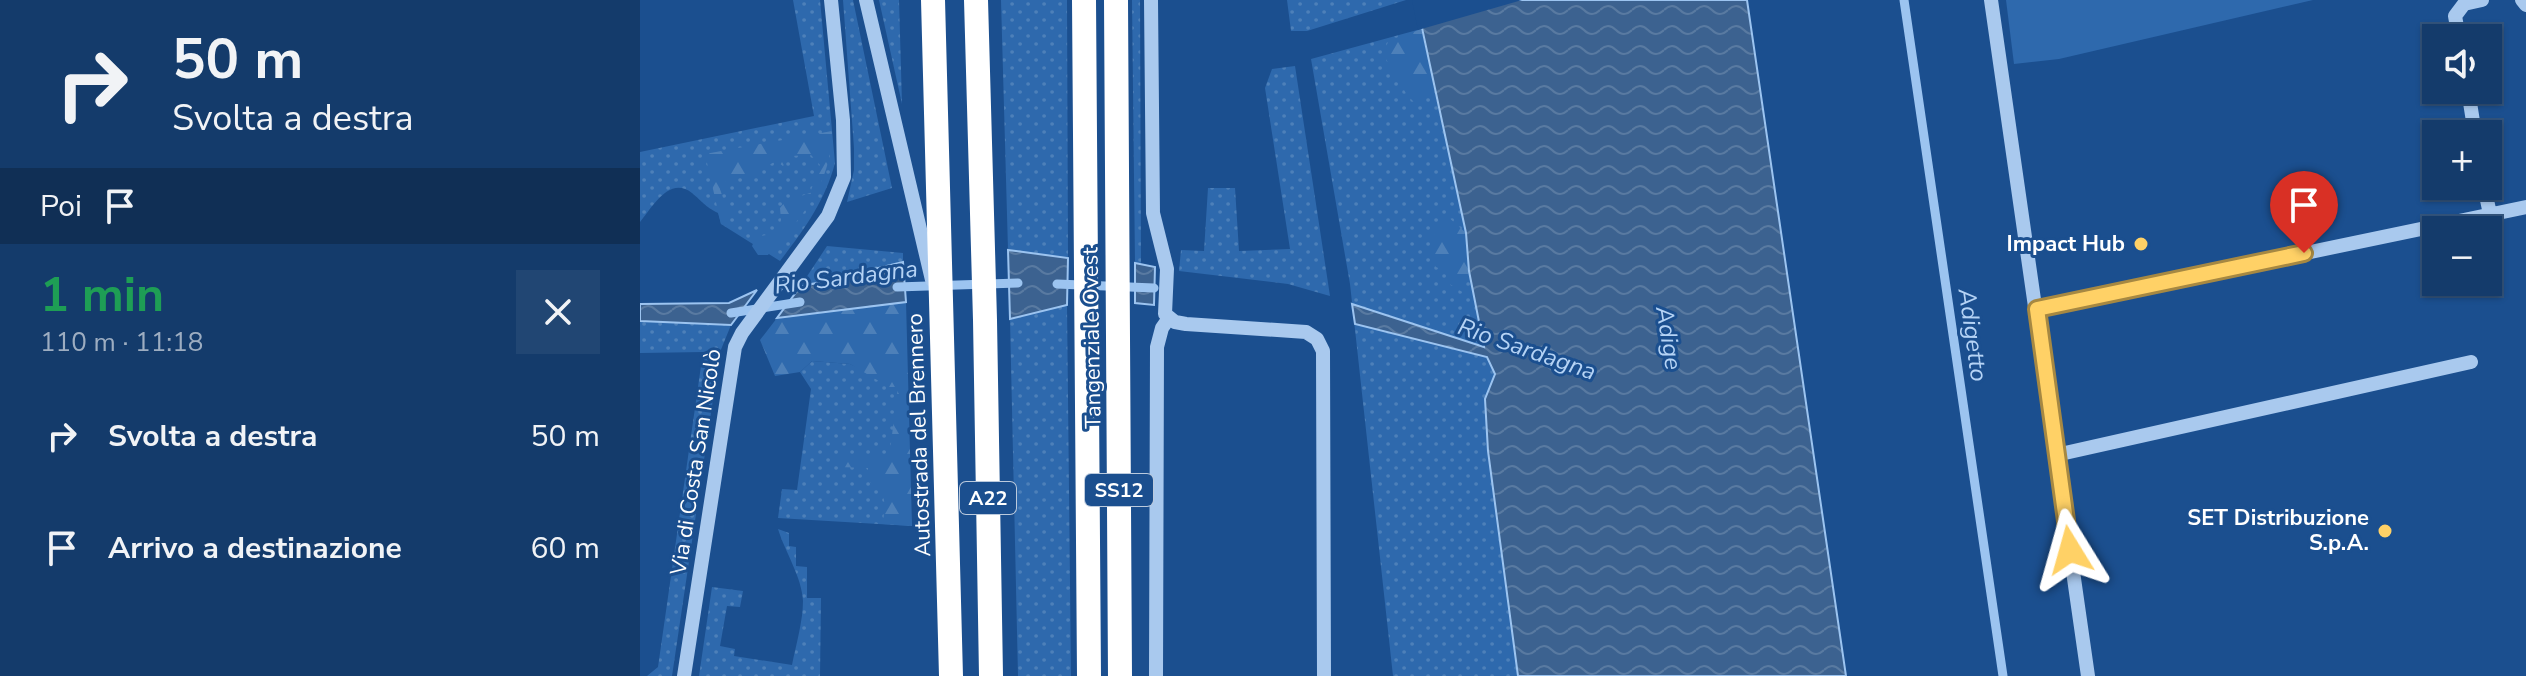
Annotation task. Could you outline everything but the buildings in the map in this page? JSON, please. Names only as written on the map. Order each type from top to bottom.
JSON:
[{"type":"highway","name":"Autostrada del Brennero","points":[[933,0],[932,252],[942,321],[951,676]]},
{"type":"highway","name":"A22","points":[[976,0],[991,676]]},
{"type":"highway","name":"Tangenziale Ovest","points":[[1084,0],[1089,676]]},
{"type":"highway","name":"Tangenziale Ovest","points":[[1116,0],[1120,676]]},
{"type":"street","name":"Via di Costa San Nicolò","points":[[684,676],[735,347],[750,321],[828,216],[844,177],[843,120],[831,0]]},
{"type":"street","points":[[866,0],[932,252]]},
{"type":"street","points":[[1151,0],[1153,213],[1167,269],[1164,308],[1169,318],[1186,324],[1306,332],[1317,339],[1323,351],[1324,676]]},
{"type":"street","points":[[1991,0],[2088,676]]},
{"type":"street","points":[[2456,24],[2455,16],[2464,4],[2482,0]]},
{"type":"street","points":[[2522,0],[2526,5]]},
{"type":"street","points":[[2487,200],[2490,214]]},
{"type":"street","points":[[2037,309],[2526,207]]},
{"type":"street","points":[[1156,676],[1157,347],[1158,338],[1169,318]]},
{"type":"street","points":[[2056,455],[2471,362]]},
{"type":"green space","points":[[793,0],[820,0],[835,163],[820,203],[805,226],[780,261],[721,224],[718,213],[684,189],[676,188],[662,196],[640,222],[640,152],[814,116]]},
{"type":"green space","points":[[843,0],[853,0],[892,188],[847,202],[854,170],[854,148]]},
{"type":"green space","points":[[879,0],[899,0],[902,104]]},
{"type":"green space","points":[[1001,0],[1067,0],[1068,258],[1008,250]]},
{"type":"green space","points":[[1132,0],[1140,0],[1141,264],[1135,263]]},
{"type":"green space","points":[[1287,0],[1406,0],[1307,31],[1291,31]]},
{"type":"green space","points":[[2006,0],[2313,0],[2059,59],[2014,64]]},
{"type":"green space","points":[[1421,29],[1466,233],[1469,271],[1485,352],[1495,374],[1485,399],[1488,451],[1518,676],[1393,676],[1350,284],[1311,59]]},
{"type":"green space","points":[[1421,29],[1434,84],[1416,104],[1407,95],[1383,54],[1388,42]]},
{"type":"green space","points":[[1295,66],[1330,296],[1288,284],[1179,271],[1181,250],[1204,251],[1208,188],[1235,188],[1239,251],[1290,249],[1265,88],[1272,69]]},
{"type":"green space","points":[[832,131],[821,184],[793,227],[768,255],[758,255],[752,246],[756,237],[777,233],[781,220],[780,208],[786,201],[810,193],[820,165],[811,155],[790,156],[783,166],[776,161],[753,174],[730,176],[720,189],[730,220],[728,226],[721,224],[705,154]]},
{"type":"green space","points":[[1446,215],[1466,233],[1469,271],[1464,293],[1448,283],[1445,271],[1436,267],[1430,246],[1441,216]]},
{"type":"green space","points":[[827,246],[903,253],[903,262],[800,287]]},
{"type":"green space","points":[[906,302],[912,526],[883,524],[884,499],[868,481],[868,468],[839,467],[834,462],[833,454],[889,459],[898,387],[889,387],[850,364],[812,361],[800,372],[775,376],[760,340],[777,318]]},
{"type":"green space","points":[[1067,305],[1071,676],[1018,676],[1010,319]]},
{"type":"green space","points":[[640,321],[731,325],[720,352],[672,676],[647,676],[658,667],[703,352],[640,353]]},
{"type":"green space","points":[[812,361],[850,364],[899,387],[912,526],[778,518],[782,489],[797,490],[811,389],[800,372]]},
{"type":"green space","points":[[778,529],[789,533],[789,546],[796,547],[796,566],[807,567],[807,598],[821,598],[820,676],[699,676],[712,587],[743,591],[740,607],[727,606],[720,646],[735,649],[734,656],[792,665],[803,601]]},
{"type":"water","name":"Adige","points":[[1416,0],[1747,0],[1846,676],[1518,676],[1488,451],[1485,399],[1495,374],[1487,357],[1355,324],[1352,304],[1484,347],[1469,271],[1466,233]]},
{"type":"water","points":[[1008,250],[1068,258],[1067,305],[1010,319]]},
{"type":"water","points":[[903,262],[906,302],[777,318],[800,287]]},
{"type":"water","points":[[1135,263],[1155,267],[1154,305],[1135,303]]},
{"type":"water","points":[[757,290],[731,325],[640,321],[640,304],[729,303]]},
{"type":"pier","points":[[1412,0],[1522,0],[1418,30]]},
{"type":"waterway","name":"Adigetto","points":[[1904,0],[2003,676]]},
{"type":"waterway","name":"Rio Sardagna","points":[[897,287],[1018,283]]},
{"type":"waterway","name":"Rio Sardagna","points":[[1057,284],[1154,288]]},
{"type":"waterway","name":"Rio Sardagna","points":[[731,313],[800,302]]},
{"type":"place","name":"Impact Hub","points":[[2141,244]]},
{"type":"place","name":"SET Distribuzione S.p.A.","points":[[2385,531]]},
{"type":"route","points":[[2070,550],[2037,309],[2304,253]]}]
